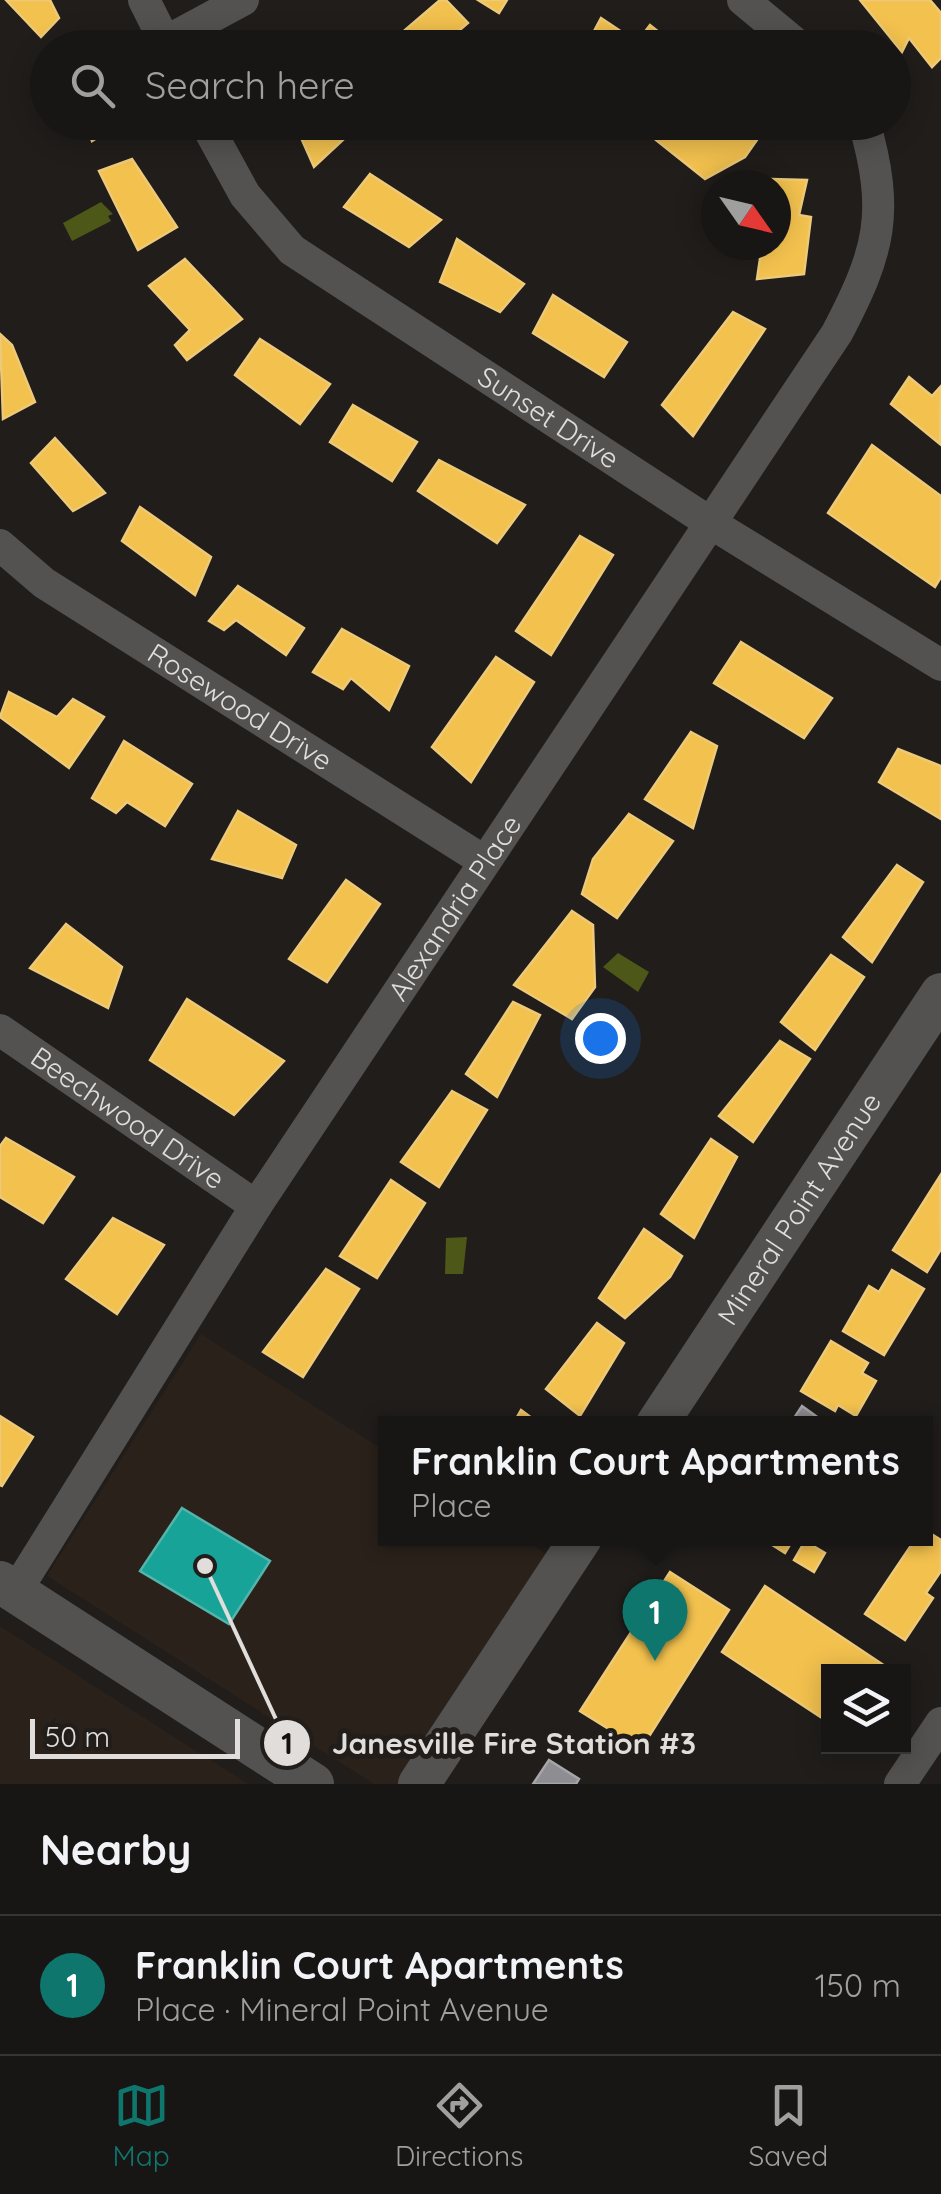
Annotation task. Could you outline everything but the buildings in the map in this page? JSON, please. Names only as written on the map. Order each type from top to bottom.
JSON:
[{"type":"street","points":[[144,0],[159,30]]},
{"type":"street","points":[[192,30],[242,0]]},
{"type":"street","points":[[743,0],[779,30]]},
{"type":"street","name":"Sunset Drive","points":[[214,140],[245,195],[292,250],[709,522],[941,665]]},
{"type":"street","name":"Alexandria Place","points":[[8,1586],[484,861],[837,333],[867,276],[880,219],[877,168],[869,140]]},
{"type":"street","name":"Rosewood Drive","points":[[0,546],[44,583],[484,861]]},
{"type":"street","name":"Mineral Point Avenue","points":[[662,1416],[941,994]]},
{"type":"street","name":"Beechwood Drive","points":[[0,1030],[256,1206]]},
{"type":"street","points":[[419,1784],[576,1546]]},
{"type":"street","points":[[8,1586],[313,1784]]},
{"type":"street","points":[[900,1784],[941,1724]]},
{"type":"shaded area","points":[[101,202],[113,214],[108,216],[111,221],[72,241],[63,223]]},
{"type":"shaded area","points":[[618,953],[649,972],[638,992],[603,967]]},
{"type":"shaded area","points":[[467,1237],[463,1274],[445,1274],[446,1238]]},
{"type":"shaded area","points":[[201,1334],[378,1447],[378,1546],[534,1546],[550,1556],[405,1784],[374,1784],[47,1576]]},
{"type":"shaded area","points":[[0,1626],[248,1784],[0,1784]]},
{"type":"place","name":"Janesville Fire Station #3","points":[[205,1566]]},
{"type":"place","name":"Franklin Court Apartments","points":[[655,1661]]}]
